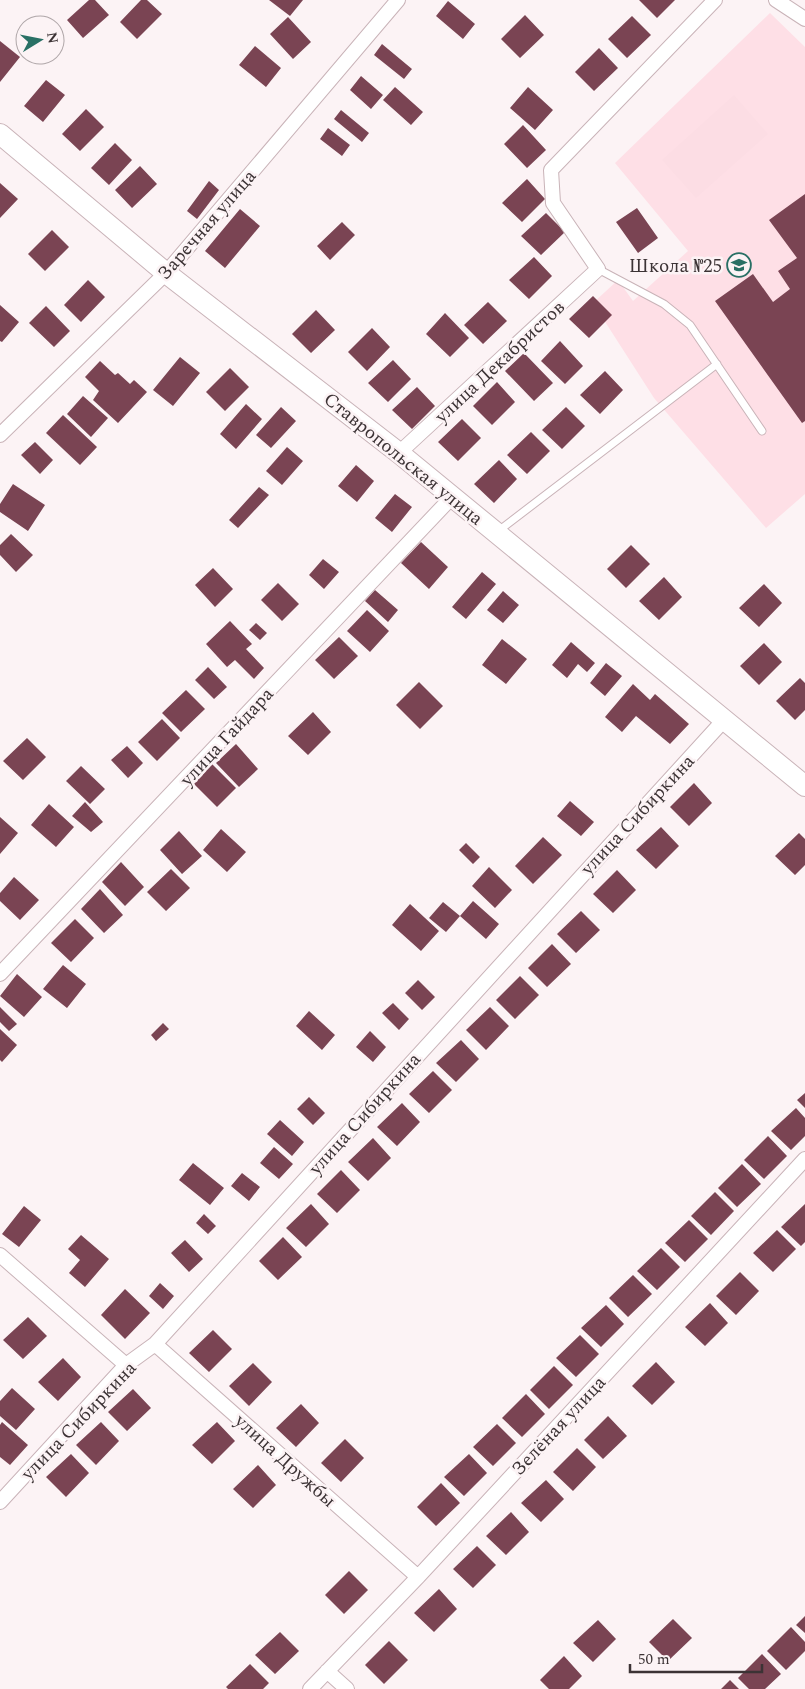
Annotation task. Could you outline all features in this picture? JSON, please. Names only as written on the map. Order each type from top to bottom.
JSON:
[{"type":"main road","name":"Ставропольская улица","points":[[0,134],[166,272],[399,453],[805,786]]},
{"type":"street","name":"Заречная улица","points":[[0,435],[166,272],[398,0]]},
{"type":"street","points":[[598,270],[553,203],[551,170],[714,0]]},
{"type":"street","points":[[776,0],[805,19]]},
{"type":"street","name":"улица Декабристов","points":[[399,453],[598,270]]},
{"type":"street","name":"улица Гайдара","points":[[0,974],[452,497]]},
{"type":"street","name":"улица Сибиркина","points":[[0,1502],[126,1365],[155,1344],[724,720]]},
{"type":"street","name":"Зелёная улица","points":[[310,1689],[418,1577],[805,1159]]},
{"type":"street","points":[[0,1255],[126,1365]]},
{"type":"street","name":"улица Дружбы","points":[[155,1344],[418,1577]]},
{"type":"street","points":[[327,1671],[347,1689]]},
{"type":"lane","points":[[598,270],[664,304],[690,325],[762,431]]},
{"type":"lane","points":[[496,532],[717,364]]},
{"type":"shaded area","name":"Школа №25","points":[[770,13],[805,47],[805,494],[766,528],[654,398],[593,303],[618,280],[633,301],[688,251],[615,163]]},
{"type":"shaded area","points":[[734,95],[768,134],[696,198],[662,160]]},
{"type":"building","points":[[89,0],[95,0],[109,15],[83,38],[67,20]]},
{"type":"building","points":[[141,0],[147,0],[162,14],[137,39],[120,22]]},
{"type":"building","points":[[269,0],[303,0],[290,16]]},
{"type":"building","points":[[639,0],[675,0],[657,18]]},
{"type":"building","points":[[448,1],[475,24],[463,39],[436,16]]},
{"type":"building","points":[[525,15],[544,35],[520,58],[501,39]]},
{"type":"building","points":[[632,16],[651,35],[627,58],[608,39]]},
{"type":"building","points":[[288,17],[311,42],[293,59],[270,34]]},
{"type":"building","points":[[0,41],[15,53],[15,63],[0,82]]},
{"type":"building","points":[[382,44],[412,69],[404,79],[374,55]]},
{"type":"building","points":[[255,46],[281,68],[266,87],[239,65]]},
{"type":"building","points":[[599,48],[618,68],[594,91],[575,72]]},
{"type":"building","points":[[361,76],[383,95],[371,109],[350,90]]},
{"type":"building","points":[[46,80],[65,95],[43,122],[24,106]]},
{"type":"building","points":[[395,87],[423,112],[411,125],[383,100]]},
{"type":"building","points":[[528,87],[553,110],[535,130],[510,108]]},
{"type":"building","points":[[86,109],[104,127],[80,151],[62,134]]},
{"type":"building","points":[[341,110],[369,133],[362,142],[334,119]]},
{"type":"building","points":[[523,125],[546,150],[527,168],[504,144]]},
{"type":"building","points":[[328,128],[350,145],[342,156],[320,139]]},
{"type":"building","points":[[115,143],[132,160],[109,185],[91,168]]},
{"type":"building","points":[[140,166],[157,184],[132,208],[115,190]]},
{"type":"building","points":[[527,179],[545,199],[522,222],[502,203]]},
{"type":"building","points":[[209,181],[219,190],[197,219],[187,211]]},
{"type":"building","points":[[0,183],[18,199],[0,218]]},
{"type":"building","points":[[805,194],[805,421],[802,423],[715,301],[753,274],[773,302],[790,289],[778,271],[797,258],[769,220]]},
{"type":"building","points":[[637,208],[658,238],[638,253],[616,222]]},
{"type":"building","points":[[240,209],[260,226],[225,268],[205,251]]},
{"type":"building","points":[[546,213],[565,232],[541,255],[521,236]]},
{"type":"building","points":[[342,222],[355,235],[330,260],[317,246]]},
{"type":"building","points":[[52,230],[69,247],[45,271],[28,254]]},
{"type":"building","points":[[534,257],[552,276],[529,299],[509,280]]},
{"type":"building","points":[[88,280],[105,297],[81,322],[64,305]]},
{"type":"building","points":[[593,296],[612,315],[589,338],[569,319]]},
{"type":"building","points":[[488,302],[507,321],[483,344],[464,325]]},
{"type":"building","points":[[0,305],[19,322],[2,342],[0,341]]},
{"type":"building","points":[[46,306],[70,331],[54,347],[29,323]]},
{"type":"building","points":[[316,310],[335,330],[311,353],[292,334]]},
{"type":"building","points":[[445,313],[469,338],[450,357],[426,334]]},
{"type":"building","points":[[372,328],[390,347],[367,371],[348,352]]},
{"type":"building","points":[[560,341],[583,366],[565,384],[541,361]]},
{"type":"building","points":[[524,353],[553,383],[534,401],[505,371]]},
{"type":"building","points":[[180,357],[200,373],[173,406],[153,390]]},
{"type":"building","points":[[393,360],[411,379],[388,402],[368,383]]},
{"type":"building","points":[[100,361],[115,375],[118,373],[130,384],[134,380],[147,392],[118,423],[93,400],[99,391],[85,377]]},
{"type":"building","points":[[230,368],[249,387],[225,411],[206,392]]},
{"type":"building","points":[[605,371],[623,390],[600,414],[580,395]]},
{"type":"building","points":[[497,382],[515,402],[492,425],[473,406]]},
{"type":"building","points":[[417,387],[435,406],[412,429],[392,410]]},
{"type":"building","points":[[83,396],[108,418],[91,437],[67,414]]},
{"type":"building","points":[[246,404],[262,419],[236,449],[220,434]]},
{"type":"building","points":[[281,407],[296,421],[271,448],[256,435]]},
{"type":"building","points":[[566,407],[585,426],[562,449],[542,430]]},
{"type":"building","points":[[63,415],[97,447],[80,465],[46,433]]},
{"type":"building","points":[[462,419],[481,438],[458,461],[438,442]]},
{"type":"building","points":[[531,432],[550,451],[527,474],[507,455]]},
{"type":"building","points":[[35,442],[53,460],[40,474],[21,455]]},
{"type":"building","points":[[287,447],[303,461],[282,485],[266,471]]},
{"type":"building","points":[[499,460],[517,479],[494,503],[474,484]]},
{"type":"building","points":[[356,465],[374,481],[357,502],[338,486]]},
{"type":"building","points":[[13,484],[45,505],[28,531],[0,512],[0,504]]},
{"type":"building","points":[[259,487],[269,495],[238,528],[229,520]]},
{"type":"building","points":[[395,494],[412,507],[392,532],[375,518]]},
{"type":"building","points":[[11,534],[33,555],[16,572],[0,555],[0,545]]},
{"type":"building","points":[[421,542],[448,567],[429,589],[401,563]]},
{"type":"building","points":[[631,545],[650,564],[626,588],[607,569]]},
{"type":"building","points":[[323,559],[339,572],[324,589],[309,575]]},
{"type":"building","points":[[213,568],[233,589],[215,607],[195,585]]},
{"type":"building","points":[[482,572],[496,584],[466,619],[452,607]]},
{"type":"building","points":[[664,577],[682,597],[659,620],[639,601]]},
{"type":"building","points":[[278,583],[299,604],[282,621],[261,600]]},
{"type":"building","points":[[764,584],[782,603],[759,627],[739,608]]},
{"type":"building","points":[[375,590],[398,610],[388,622],[365,601]]},
{"type":"building","points":[[503,591],[519,605],[503,623],[487,610]]},
{"type":"building","points":[[367,610],[389,631],[370,652],[347,631]]},
{"type":"building","points":[[230,621],[252,644],[246,649],[264,668],[254,679],[235,660],[227,667],[206,644]]},
{"type":"building","points":[[256,623],[267,633],[260,640],[249,630]]},
{"type":"building","points":[[339,637],[358,656],[334,679],[315,660]]},
{"type":"building","points":[[502,639],[527,659],[506,684],[482,665]]},
{"type":"building","points":[[571,642],[595,663],[587,672],[578,664],[567,678],[552,665]]},
{"type":"building","points":[[764,643],[782,662],[759,685],[740,666]]},
{"type":"building","points":[[606,663],[622,676],[605,696],[590,683]]},
{"type":"building","points":[[208,667],[227,687],[214,699],[195,680]]},
{"type":"building","points":[[800,678],[805,683],[805,710],[795,720],[776,701]]},
{"type":"building","points":[[419,682],[443,706],[420,729],[396,705]]},
{"type":"building","points":[[633,684],[650,700],[655,694],[689,724],[670,744],[636,716],[622,732],[605,717]]},
{"type":"building","points":[[186,690],[205,709],[181,732],[162,713]]},
{"type":"building","points":[[313,712],[331,732],[308,755],[288,736]]},
{"type":"building","points":[[162,719],[180,738],[157,761],[138,742]]},
{"type":"building","points":[[27,738],[46,757],[23,780],[3,761]]},
{"type":"building","points":[[236,744],[258,769],[239,787],[216,763]]},
{"type":"building","points":[[127,746],[143,763],[128,778],[111,760]]},
{"type":"building","points":[[212,764],[236,788],[217,807],[194,784]]},
{"type":"building","points":[[81,766],[105,789],[90,804],[66,781]]},
{"type":"building","points":[[694,783],[712,803],[689,826],[670,807]]},
{"type":"building","points":[[570,801],[594,822],[581,836],[557,816]]},
{"type":"building","points":[[85,802],[103,822],[91,832],[72,816]]},
{"type":"building","points":[[49,804],[74,827],[56,847],[31,825]]},
{"type":"building","points":[[0,817],[18,833],[0,854]]},
{"type":"building","points":[[661,827],[679,846],[656,869],[636,850]]},
{"type":"building","points":[[221,829],[246,852],[227,872],[203,850]]},
{"type":"building","points":[[179,831],[202,856],[182,874],[160,850]]},
{"type":"building","points":[[799,833],[805,839],[805,865],[795,875],[775,856]]},
{"type":"building","points":[[543,837],[562,855],[533,884],[515,866]]},
{"type":"building","points":[[466,843],[480,857],[473,864],[459,850]]},
{"type":"building","points":[[121,862],[144,887],[125,906],[102,882]]},
{"type":"building","points":[[489,867],[512,890],[495,908],[472,886]]},
{"type":"building","points":[[171,869],[190,888],[166,911],[147,892]]},
{"type":"building","points":[[617,870],[636,890],[613,913],[593,894]]},
{"type":"building","points":[[14,877],[39,900],[20,920],[0,901],[0,893]]},
{"type":"building","points":[[100,889],[123,915],[104,933],[81,909]]},
{"type":"building","points":[[473,901],[499,924],[486,939],[460,916]]},
{"type":"building","points":[[443,902],[460,916],[446,932],[429,918]]},
{"type":"building","points":[[410,904],[439,931],[421,951],[392,925]]},
{"type":"building","points":[[581,911],[600,930],[576,953],[557,934]]},
{"type":"building","points":[[75,919],[94,938],[71,962],[51,943]]},
{"type":"building","points":[[552,944],[571,964],[547,987],[528,968]]},
{"type":"building","points":[[63,965],[86,984],[67,1008],[43,989]]},
{"type":"building","points":[[17,974],[42,997],[24,1017],[0,996]]},
{"type":"building","points":[[520,976],[539,995],[515,1019],[496,1000]]},
{"type":"building","points":[[418,980],[435,997],[422,1010],[405,993]]},
{"type":"building","points":[[393,1003],[409,1019],[399,1030],[382,1013]]},
{"type":"building","points":[[0,1007],[17,1024],[9,1031],[0,1022]]},
{"type":"building","points":[[490,1007],[509,1026],[486,1050],[466,1030]]},
{"type":"building","points":[[309,1011],[335,1035],[322,1050],[296,1026]]},
{"type":"building","points":[[163,1023],[169,1029],[156,1041],[151,1035]]},
{"type":"building","points":[[0,1029],[17,1045],[2,1062],[0,1060]]},
{"type":"building","points":[[370,1031],[386,1047],[373,1062],[356,1047]]},
{"type":"building","points":[[461,1040],[479,1059],[456,1082],[436,1063]]},
{"type":"building","points":[[433,1071],[452,1090],[429,1113],[409,1094]]},
{"type":"building","points":[[805,1093],[805,1108],[797,1100]]},
{"type":"building","points":[[309,1097],[325,1113],[313,1125],[297,1109]]},
{"type":"building","points":[[402,1103],[420,1122],[397,1146],[377,1127]]},
{"type":"building","points":[[796,1108],[805,1118],[805,1136],[791,1150],[771,1131]]},
{"type":"building","points":[[280,1120],[304,1142],[292,1156],[267,1134]]},
{"type":"building","points":[[768,1136],[787,1156],[764,1179],[744,1160]]},
{"type":"building","points":[[373,1138],[391,1158],[368,1181],[348,1162]]},
{"type":"building","points":[[274,1147],[293,1164],[279,1179],[260,1163]]},
{"type":"building","points":[[193,1163],[224,1188],[210,1205],[179,1180]]},
{"type":"building","points":[[742,1164],[761,1184],[737,1207],[718,1188]]},
{"type":"building","points":[[341,1170],[360,1190],[337,1213],[317,1194]]},
{"type":"building","points":[[242,1173],[260,1187],[249,1201],[231,1186]]},
{"type":"building","points":[[715,1192],[734,1211],[711,1235],[691,1216]]},
{"type":"building","points":[[311,1204],[329,1224],[306,1247],[286,1228]]},
{"type":"building","points":[[805,1204],[805,1242],[801,1246],[781,1227]]},
{"type":"building","points":[[24,1206],[41,1220],[19,1247],[2,1234]]},
{"type":"building","points":[[204,1214],[216,1226],[208,1234],[196,1223]]},
{"type":"building","points":[[689,1220],[708,1239],[685,1262],[665,1243]]},
{"type":"building","points":[[777,1230],[796,1249],[773,1272],[753,1253]]},
{"type":"building","points":[[81,1235],[109,1259],[85,1287],[69,1273],[80,1260],[68,1249]]},
{"type":"building","points":[[283,1237],[302,1257],[278,1280],[259,1261]]},
{"type":"building","points":[[185,1240],[203,1259],[189,1272],[171,1253]]},
{"type":"building","points":[[661,1248],[680,1267],[657,1290],[637,1271]]},
{"type":"building","points":[[740,1272],[759,1291],[736,1315],[716,1296]]},
{"type":"building","points":[[633,1275],[652,1294],[628,1317],[609,1298]]},
{"type":"building","points":[[160,1283],[174,1296],[163,1309],[149,1296]]},
{"type":"building","points":[[125,1289],[150,1313],[125,1339],[101,1315]]},
{"type":"building","points":[[710,1303],[728,1323],[705,1346],[685,1327]]},
{"type":"building","points":[[606,1305],[624,1324],[601,1347],[581,1328]]},
{"type":"building","points":[[28,1317],[47,1336],[23,1359],[3,1340]]},
{"type":"building","points":[[213,1330],[232,1349],[209,1372],[189,1353]]},
{"type":"building","points":[[580,1335],[599,1354],[576,1377],[556,1358]]},
{"type":"building","points":[[63,1358],[81,1377],[58,1401],[38,1382]]},
{"type":"building","points":[[656,1362],[675,1382],[652,1405],[632,1386]]},
{"type":"building","points":[[253,1363],[272,1382],[249,1406],[229,1386]]},
{"type":"building","points":[[554,1366],[573,1385],[549,1409],[530,1390]]},
{"type":"building","points":[[12,1388],[35,1409],[16,1430],[0,1416],[0,1401]]},
{"type":"building","points":[[133,1389],[151,1408],[127,1431],[108,1412]]},
{"type":"building","points":[[526,1394],[545,1414],[522,1437],[502,1418]]},
{"type":"building","points":[[301,1404],[319,1423],[296,1447],[276,1428]]},
{"type":"building","points":[[608,1416],[627,1436],[603,1459],[584,1440]]},
{"type":"building","points":[[2,1422],[28,1445],[10,1465],[0,1457],[0,1425]]},
{"type":"building","points":[[101,1422],[119,1441],[96,1465],[76,1445]]},
{"type":"building","points":[[217,1422],[235,1441],[212,1464],[192,1445]]},
{"type":"building","points":[[497,1424],[516,1443],[493,1466],[473,1447]]},
{"type":"building","points":[[345,1439],[364,1458],[341,1482],[321,1463]]},
{"type":"building","points":[[577,1448],[596,1467],[573,1491],[553,1472]]},
{"type":"building","points":[[71,1454],[89,1473],[66,1497],[46,1477]]},
{"type":"building","points":[[469,1454],[487,1473],[464,1496],[444,1477]]},
{"type":"building","points":[[258,1465],[276,1485],[253,1508],[233,1489]]},
{"type":"building","points":[[546,1480],[564,1499],[541,1522],[521,1503]]},
{"type":"building","points":[[441,1483],[460,1503],[436,1526],[417,1507]]},
{"type":"building","points":[[511,1512],[529,1532],[506,1555],[486,1536]]},
{"type":"building","points":[[477,1546],[496,1565],[473,1588],[453,1569]]},
{"type":"building","points":[[349,1571],[368,1590],[344,1614],[325,1595]]},
{"type":"building","points":[[439,1589],[457,1609],[434,1632],[414,1613]]},
{"type":"building","points":[[805,1616],[805,1633],[796,1625]]},
{"type":"building","points":[[673,1619],[692,1638],[668,1661],[649,1642]]},
{"type":"building","points":[[598,1620],[616,1639],[593,1662],[573,1643]]},
{"type":"building","points":[[791,1627],[805,1642],[805,1651],[786,1670],[767,1651]]},
{"type":"building","points":[[280,1632],[299,1651],[275,1674],[255,1655]]},
{"type":"building","points":[[389,1641],[408,1660],[384,1684],[365,1665]]},
{"type":"building","points":[[762,1654],[781,1674],[765,1689],[749,1689],[738,1678]]},
{"type":"building","points":[[564,1656],[582,1676],[569,1689],[549,1689],[540,1680]]},
{"type":"building","points":[[250,1664],[269,1683],[263,1689],[228,1689],[226,1687]]},
{"type":"building","points":[[730,1680],[739,1689],[721,1689]]},
{"type":"place","name":"Школа №25","points":[[739,265]]}]
